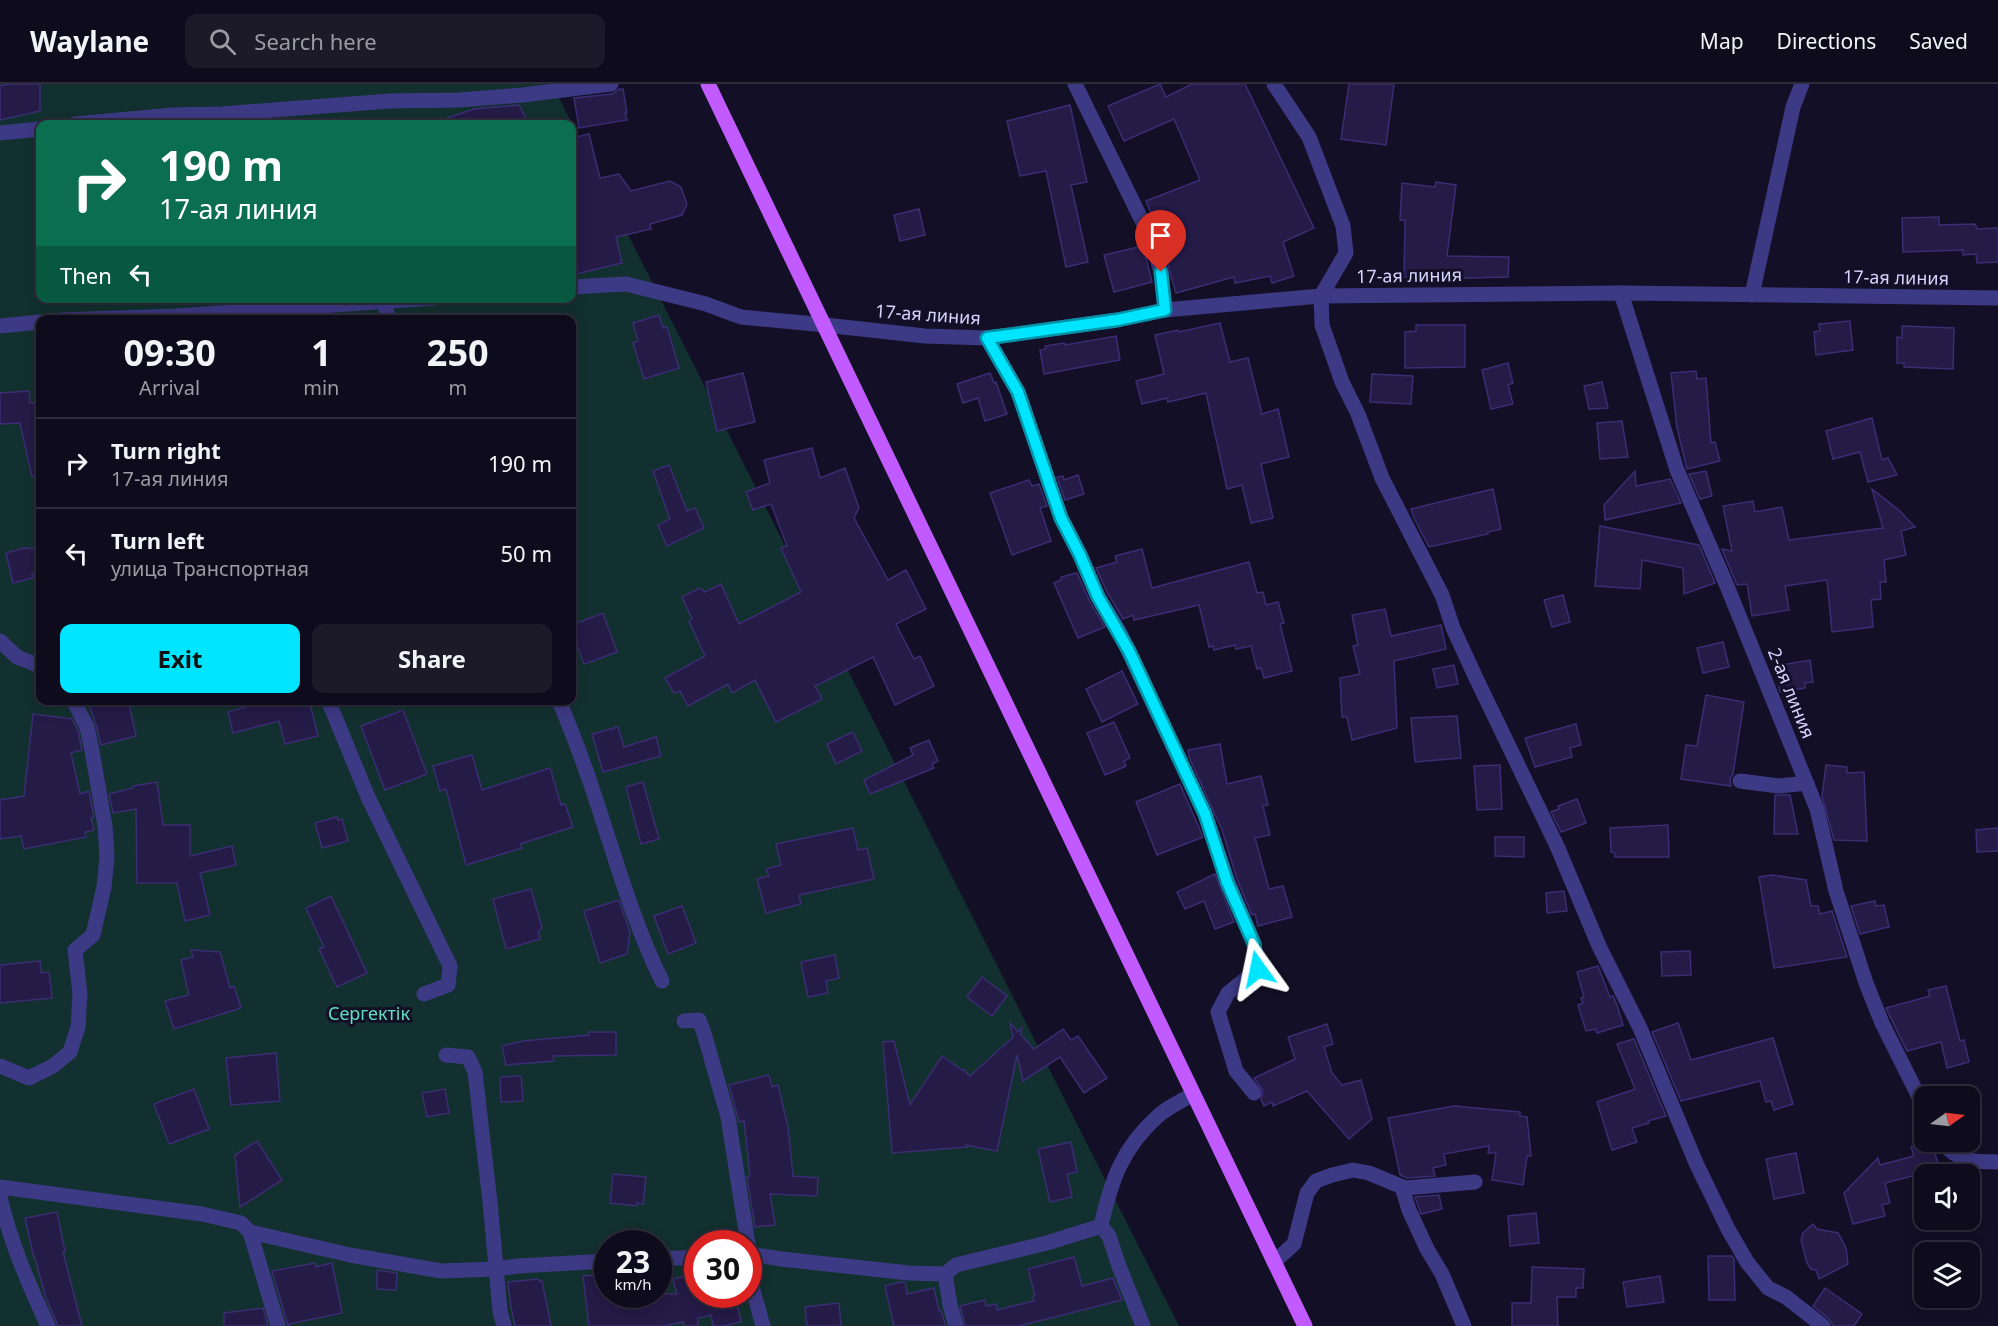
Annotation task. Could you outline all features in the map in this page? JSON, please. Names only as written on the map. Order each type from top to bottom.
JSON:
[{"type":"main road","points":[[708,84],[1305,1326]]},
{"type":"street","points":[[119,120],[390,101],[459,100],[611,84]]},
{"type":"street","points":[[1075,84],[1151,239],[1161,272],[1165,310]]},
{"type":"street","points":[[1274,84],[1309,137],[1343,226],[1346,253],[1321,296],[1322,325],[1342,382],[1358,414],[1382,478],[1442,595],[1453,628],[1474,676],[1557,846],[1599,946],[1640,1028],[1712,1199],[1747,1262],[1768,1288],[1786,1298],[1822,1326]]},
{"type":"street","points":[[1752,295],[1793,107],[1802,84]]},
{"type":"street","points":[[0,134],[36,130]]},
{"type":"street","name":"17-ая линия","points":[[576,287],[626,284],[706,304],[741,317],[925,336],[987,338],[1165,310],[1321,296],[1621,293],[1998,298]]},
{"type":"street","name":"2-ая линия","points":[[1621,293],[1677,470],[1727,586],[1817,809],[1836,891],[1866,983],[1882,1023],[1914,1087]]},
{"type":"street","points":[[218,315],[384,303],[388,315]]},
{"type":"street","points":[[0,326],[36,322]]},
{"type":"street","points":[[987,338],[1018,392],[1061,518],[1098,597],[1124,641],[1205,814],[1227,882],[1254,944],[1258,969],[1227,993],[1218,1012],[1236,1071],[1254,1093]]},
{"type":"street","points":[[0,640],[17,657],[36,664]]},
{"type":"street","points":[[0,1066],[29,1078],[53,1066],[70,1052],[78,1027],[80,994],[75,950],[93,934],[104,887],[107,857],[105,826],[92,751],[87,727],[76,705]]},
{"type":"street","points":[[330,705],[368,797],[450,966],[448,985],[424,994]]},
{"type":"street","points":[[562,705],[590,781],[626,893],[651,960],[662,981]]},
{"type":"street","points":[[1740,781],[1779,786],[1807,783]]},
{"type":"street","points":[[684,1021],[699,1020],[704,1033],[728,1117],[746,1230]]},
{"type":"street","points":[[446,1055],[468,1058],[475,1072],[500,1311],[504,1326]]},
{"type":"street","points":[[1101,1226],[1110,1187],[1131,1145],[1159,1115],[1193,1094]]},
{"type":"street","points":[[1951,1152],[1965,1160],[1998,1162]]},
{"type":"street","points":[[1275,1262],[1294,1244],[1307,1193],[1316,1181],[1332,1174],[1353,1170],[1369,1173],[1402,1187],[1475,1182]]},
{"type":"street","points":[[0,1187],[141,1204],[241,1223],[250,1232],[278,1326]]},
{"type":"street","points":[[1402,1187],[1409,1210],[1427,1249],[1442,1274],[1464,1326]]},
{"type":"street","points":[[0,1197],[6,1224],[48,1326]]},
{"type":"street","points":[[762,1253],[780,1259],[909,1273],[945,1274],[956,1265],[1047,1243],[1101,1226]]},
{"type":"street","points":[[1101,1226],[1109,1236],[1143,1326]]},
{"type":"street","points":[[250,1232],[350,1255],[441,1271],[594,1262]]},
{"type":"street","points":[[945,1274],[956,1326]]},
{"type":"street","points":[[759,1308],[764,1326]]},
{"type":"green space","name":"Сергектік","points":[[0,84],[552,84],[570,120],[36,120],[36,303],[576,303],[576,132],[1179,1326],[0,1326]]},
{"type":"building","points":[[40,84],[40,111],[0,120],[0,86]]},
{"type":"building","points":[[1160,84],[1166,97],[1192,84],[1245,84],[1314,228],[1283,242],[1294,276],[1272,283],[1270,276],[1235,283],[1234,277],[1176,293],[1160,236],[1146,201],[1200,180],[1174,119],[1124,141],[1108,106]]},
{"type":"building","points":[[1349,84],[1394,84],[1386,145],[1341,139]]},
{"type":"building","points":[[623,89],[627,120],[579,128],[574,98],[612,94]]},
{"type":"building","points":[[519,105],[527,120],[441,120],[474,109]]},
{"type":"building","points":[[1070,105],[1087,182],[1071,185],[1088,262],[1066,267],[1046,171],[1020,176],[1007,121]]},
{"type":"building","points":[[589,134],[600,178],[619,174],[631,191],[670,181],[681,187],[687,204],[682,215],[650,224],[651,229],[616,237],[622,263],[576,274],[576,137]]},
{"type":"building","points":[[1436,182],[1456,185],[1447,256],[1509,257],[1508,277],[1404,277],[1405,220],[1400,220],[1402,183],[1435,187]]},
{"type":"building","points":[[919,209],[925,235],[900,241],[894,215]]},
{"type":"building","points":[[1939,217],[1939,225],[1975,224],[1977,229],[1998,228],[1998,262],[1977,263],[1976,254],[1963,255],[1963,250],[1903,252],[1902,218]]},
{"type":"building","points":[[1143,246],[1152,282],[1114,292],[1104,255]]},
{"type":"building","points":[[659,315],[663,328],[667,327],[679,368],[644,379],[633,343],[638,341],[633,323]]},
{"type":"building","points":[[1850,321],[1853,350],[1816,355],[1814,332],[1820,331],[1819,324]]},
{"type":"building","points":[[1220,323],[1230,362],[1248,358],[1262,414],[1278,409],[1289,457],[1261,464],[1273,518],[1251,523],[1242,485],[1227,489],[1206,393],[1168,402],[1167,398],[1142,404],[1136,381],[1164,374],[1155,335]]},
{"type":"building","points":[[1416,325],[1465,325],[1465,367],[1405,368],[1405,332],[1416,331]]},
{"type":"building","points":[[1902,326],[1954,328],[1953,369],[1904,367],[1904,363],[1897,363],[1897,337],[1902,338]]},
{"type":"building","points":[[1116,336],[1120,360],[1044,374],[1040,350],[1046,349],[1045,346]]},
{"type":"building","points":[[1508,363],[1513,383],[1508,385],[1513,404],[1491,409],[1482,370]]},
{"type":"building","points":[[1696,371],[1697,379],[1706,378],[1711,443],[1715,442],[1720,461],[1687,469],[1677,428],[1671,373]]},
{"type":"building","points":[[743,373],[755,422],[717,431],[706,382]]},
{"type":"building","points":[[990,373],[994,383],[996,382],[1007,414],[985,421],[978,398],[963,403],[957,384]]},
{"type":"building","points":[[1372,374],[1413,376],[1411,404],[1370,402]]},
{"type":"building","points":[[1602,382],[1608,408],[1589,409],[1584,386]]},
{"type":"building","points":[[29,391],[30,403],[36,402],[36,476],[32,477],[20,423],[0,424],[0,393]]},
{"type":"building","points":[[1872,418],[1882,460],[1888,458],[1897,475],[1868,482],[1860,452],[1833,459],[1826,431]]},
{"type":"building","points":[[1622,421],[1628,457],[1600,459],[1597,423]]},
{"type":"building","points":[[812,448],[820,478],[845,468],[859,508],[854,518],[888,580],[906,570],[926,609],[896,624],[914,659],[920,656],[934,686],[895,705],[873,657],[815,686],[822,699],[776,722],[755,680],[732,693],[728,684],[688,706],[680,691],[674,693],[665,678],[705,656],[689,621],[692,619],[682,597],[700,588],[705,592],[721,584],[739,624],[801,592],[781,548],[787,546],[771,504],[753,510],[746,492],[770,483],[764,460]]},
{"type":"building","points":[[669,465],[687,511],[695,508],[704,528],[667,546],[658,525],[670,519],[653,471]]},
{"type":"building","points":[[1635,471],[1636,486],[1670,479],[1681,503],[1605,520],[1604,505]]},
{"type":"building","points":[[1706,471],[1712,496],[1700,499],[1689,474]]},
{"type":"building","points":[[1078,475],[1084,494],[1065,500],[1057,477],[1063,476],[1064,480]]},
{"type":"building","points":[[1029,480],[1032,486],[1039,484],[1047,506],[1040,508],[1051,541],[1012,555],[990,493]]},
{"type":"building","points":[[1493,489],[1501,529],[1429,547],[1411,509]]},
{"type":"building","points":[[1872,489],[1900,511],[1915,527],[1901,531],[1906,555],[1884,560],[1886,582],[1880,582],[1881,599],[1871,600],[1873,627],[1832,632],[1827,580],[1785,586],[1789,610],[1752,616],[1747,584],[1737,585],[1722,549],[1732,551],[1723,506],[1753,501],[1755,512],[1782,507],[1789,540],[1883,528]]},
{"type":"building","points":[[1600,526],[1699,545],[1715,583],[1684,594],[1683,568],[1642,560],[1640,589],[1595,586]]},
{"type":"building","points":[[24,548],[36,549],[36,573],[32,574],[33,578],[13,583],[6,553]]},
{"type":"building","points":[[1142,549],[1152,588],[1249,562],[1257,593],[1263,592],[1266,605],[1278,602],[1284,623],[1280,624],[1292,671],[1264,678],[1261,668],[1257,669],[1251,646],[1236,649],[1235,645],[1214,650],[1213,646],[1209,647],[1199,605],[1134,620],[1133,615],[1123,619],[1096,568],[1117,562],[1115,556]]},
{"type":"building","points":[[1077,573],[1090,602],[1105,627],[1078,638],[1054,583],[1062,579],[1061,577]]},
{"type":"building","points":[[1563,595],[1570,622],[1552,627],[1544,600]]},
{"type":"building","points":[[1385,609],[1391,636],[1441,625],[1446,649],[1394,661],[1397,728],[1352,740],[1347,717],[1342,717],[1340,678],[1360,674],[1353,646],[1358,645],[1352,615]]},
{"type":"building","points":[[603,613],[617,652],[584,664],[576,642],[576,623]]},
{"type":"building","points":[[1723,642],[1729,667],[1703,673],[1697,648]]},
{"type":"building","points":[[1810,660],[1813,682],[1805,683],[1805,688],[1780,692],[1775,666]]},
{"type":"building","points":[[1454,665],[1458,684],[1437,688],[1433,669]]},
{"type":"building","points":[[1122,671],[1138,704],[1102,722],[1086,689]]},
{"type":"building","points":[[1706,695],[1744,702],[1733,774],[1730,779],[1731,786],[1681,779],[1686,745],[1697,746]]},
{"type":"building","points":[[89,705],[129,705],[136,736],[101,745]]},
{"type":"building","points":[[253,705],[310,705],[318,736],[285,744],[279,721],[233,733],[228,712]]},
{"type":"building","points":[[403,710],[427,774],[385,790],[361,726]]},
{"type":"building","points":[[33,714],[72,719],[78,730],[82,750],[71,753],[80,794],[89,791],[94,830],[85,832],[86,837],[24,849],[21,836],[0,839],[0,800],[24,796]]},
{"type":"building","points":[[1457,716],[1461,758],[1415,762],[1411,718]]},
{"type":"building","points":[[1114,722],[1130,758],[1124,761],[1126,766],[1105,775],[1087,733]]},
{"type":"building","points":[[1576,724],[1581,745],[1570,748],[1572,757],[1535,767],[1525,738]]},
{"type":"building","points":[[618,727],[624,747],[656,737],[661,756],[603,772],[592,734]]},
{"type":"building","points":[[853,732],[862,751],[836,764],[827,744]]},
{"type":"building","points":[[929,740],[938,761],[932,764],[934,768],[870,794],[864,780],[913,755],[910,748]]},
{"type":"building","points":[[1220,744],[1227,784],[1261,776],[1268,805],[1263,806],[1270,835],[1255,838],[1269,889],[1283,886],[1292,917],[1258,926],[1255,914],[1252,915],[1237,879],[1222,830],[1189,757],[1188,750]]},
{"type":"building","points":[[472,755],[482,790],[550,768],[561,805],[565,804],[573,827],[520,844],[522,848],[466,865],[446,789],[440,791],[433,766]]},
{"type":"building","points":[[1500,765],[1502,809],[1477,810],[1474,766]]},
{"type":"building","points":[[1826,765],[1847,767],[1847,773],[1864,772],[1867,841],[1834,840],[1822,796]]},
{"type":"building","points":[[157,782],[163,825],[190,825],[190,856],[232,846],[236,865],[200,873],[210,915],[185,921],[177,883],[137,883],[136,809],[113,813],[109,794],[133,788],[133,786]]},
{"type":"building","points":[[643,782],[659,839],[641,844],[626,787]]},
{"type":"building","points":[[1180,784],[1203,837],[1157,855],[1136,802]]},
{"type":"building","points":[[1775,795],[1790,795],[1798,834],[1774,834]]},
{"type":"building","points":[[1577,799],[1586,823],[1561,832],[1551,812],[1559,809],[1558,806]]},
{"type":"building","points":[[337,817],[338,820],[342,819],[348,841],[322,848],[315,823]]},
{"type":"building","points":[[1668,825],[1669,857],[1615,857],[1615,853],[1611,852],[1610,828]]},
{"type":"building","points":[[853,828],[858,850],[867,848],[874,879],[799,895],[801,904],[766,913],[757,879],[769,876],[766,869],[781,865],[776,844]]},
{"type":"building","points":[[1998,828],[1998,851],[1977,852],[1976,830]]},
{"type":"building","points":[[1495,837],[1524,837],[1524,857],[1495,856]]},
{"type":"building","points":[[1215,874],[1234,922],[1215,929],[1204,901],[1185,909],[1177,892]]},
{"type":"building","points":[[1772,875],[1806,880],[1811,906],[1818,906],[1820,914],[1832,911],[1847,957],[1774,968],[1759,877]]},
{"type":"building","points":[[531,889],[542,928],[538,931],[540,939],[506,949],[493,899]]},
{"type":"building","points":[[1564,891],[1567,911],[1547,913],[1546,893]]},
{"type":"building","points":[[331,896],[367,973],[337,987],[319,949],[324,947],[306,908]]},
{"type":"building","points":[[619,900],[630,932],[627,954],[600,963],[584,911]]},
{"type":"building","points":[[1875,901],[1876,906],[1884,905],[1889,927],[1860,934],[1851,906]]},
{"type":"building","points":[[682,906],[696,943],[668,954],[654,916]]},
{"type":"building","points":[[191,950],[220,952],[230,988],[234,986],[241,1008],[174,1029],[165,1001],[189,995],[181,960],[193,957]]},
{"type":"building","points":[[1690,951],[1691,975],[1662,976],[1661,952]]},
{"type":"building","points":[[835,955],[839,978],[826,981],[828,993],[808,997],[801,962]]},
{"type":"building","points":[[40,961],[41,973],[49,972],[52,998],[0,1003],[0,965]]},
{"type":"building","points":[[1598,966],[1610,997],[1613,996],[1617,1005],[1623,1025],[1597,1033],[1596,1029],[1586,1031],[1578,1005],[1583,1003],[1581,998],[1584,997],[1577,972]]},
{"type":"building","points":[[982,977],[1007,996],[992,1016],[967,997]]},
{"type":"building","points":[[1946,986],[1960,1041],[1964,1040],[1969,1062],[1947,1068],[1941,1042],[1907,1051],[1886,1008],[1930,996],[1928,990]]},
{"type":"building","points":[[1010,1023],[1018,1032],[1022,1028],[1021,1035],[1034,1049],[1063,1029],[1071,1040],[1078,1036],[1107,1078],[1084,1093],[1060,1057],[1023,1081],[1017,1055],[997,1151],[966,1145],[967,1147],[892,1153],[883,1042],[894,1041],[910,1105],[942,1056],[970,1076],[1013,1037]]},
{"type":"building","points":[[1678,1023],[1691,1060],[1773,1038],[1793,1104],[1774,1110],[1771,1101],[1766,1102],[1760,1081],[1681,1101],[1652,1032]]},
{"type":"building","points":[[1327,1024],[1333,1044],[1324,1047],[1332,1073],[1342,1085],[1361,1080],[1372,1119],[1349,1139],[1307,1091],[1273,1106],[1272,1102],[1264,1106],[1261,1099],[1263,1091],[1254,1078],[1295,1059],[1288,1037]]},
{"type":"building","points":[[589,1032],[616,1032],[616,1055],[553,1056],[554,1061],[506,1065],[502,1046],[523,1041],[589,1035]]},
{"type":"building","points":[[1634,1039],[1666,1116],[1632,1128],[1637,1142],[1612,1150],[1597,1102],[1635,1089],[1617,1044]]},
{"type":"building","points":[[276,1053],[280,1101],[231,1105],[226,1058]]},
{"type":"building","points":[[769,1075],[772,1087],[778,1085],[788,1127],[793,1176],[818,1178],[817,1196],[770,1194],[775,1225],[755,1227],[747,1177],[750,1176],[744,1121],[739,1122],[729,1085]]},
{"type":"building","points":[[521,1076],[523,1101],[501,1102],[500,1077]]},
{"type":"building","points":[[194,1089],[209,1129],[169,1144],[154,1104]]},
{"type":"building","points":[[445,1089],[449,1113],[427,1117],[422,1093]]},
{"type":"building","points":[[1454,1106],[1520,1112],[1520,1116],[1527,1117],[1531,1156],[1527,1156],[1523,1185],[1492,1180],[1496,1153],[1488,1153],[1489,1146],[1444,1154],[1446,1165],[1433,1168],[1435,1176],[1407,1178],[1400,1175],[1388,1118]]},
{"type":"building","points":[[257,1141],[282,1180],[240,1207],[235,1155]]},
{"type":"building","points":[[1071,1142],[1077,1172],[1067,1174],[1072,1197],[1050,1202],[1038,1149]]},
{"type":"building","points":[[1914,1146],[1914,1152],[1934,1152],[1938,1164],[1914,1164],[1914,1176],[1885,1183],[1890,1203],[1882,1205],[1885,1216],[1853,1224],[1844,1193],[1878,1158],[1880,1165],[1914,1156],[1911,1147]]},
{"type":"building","points":[[1796,1153],[1804,1193],[1774,1199],[1766,1159]]},
{"type":"building","points":[[613,1174],[646,1177],[643,1204],[637,1203],[637,1206],[610,1203]]},
{"type":"building","points":[[1439,1195],[1442,1209],[1421,1214],[1415,1197]]},
{"type":"building","points":[[57,1212],[65,1252],[63,1252],[82,1326],[58,1326],[46,1298],[25,1218]]},
{"type":"building","points":[[1536,1213],[1539,1243],[1510,1246],[1508,1216]]},
{"type":"building","points":[[1813,1224],[1817,1229],[1838,1233],[1846,1248],[1848,1264],[1819,1279],[1816,1270],[1811,1269],[1807,1263],[1801,1240],[1803,1233]]},
{"type":"building","points":[[1708,1256],[1732,1256],[1734,1259],[1735,1300],[1709,1300]]},
{"type":"building","points":[[1074,1257],[1082,1286],[1113,1278],[1122,1300],[1019,1326],[965,1326],[960,1306],[985,1300],[986,1306],[996,1304],[997,1310],[1034,1301],[1033,1296],[1035,1295],[1028,1269]]},
{"type":"building","points":[[315,1263],[316,1267],[332,1263],[342,1313],[288,1326],[272,1271]]},
{"type":"building","points":[[1532,1267],[1584,1269],[1583,1288],[1576,1288],[1576,1297],[1557,1297],[1558,1326],[1512,1326],[1512,1303],[1531,1303]]},
{"type":"building","points":[[377,1270],[397,1273],[396,1290],[377,1289]]},
{"type":"building","points":[[594,1275],[594,1308],[672,1308],[672,1294],[677,1294],[673,1279],[684,1277],[684,1308],[738,1308],[741,1322],[713,1326],[711,1315],[698,1318],[698,1326],[684,1326],[683,1322],[663,1326],[589,1326],[583,1276]]},
{"type":"building","points":[[1660,1276],[1664,1302],[1627,1307],[1623,1282]]},
{"type":"building","points":[[538,1279],[542,1281],[551,1326],[515,1326],[508,1282]]},
{"type":"building","points":[[905,1282],[907,1294],[934,1288],[939,1311],[941,1311],[946,1326],[894,1326],[885,1286]]},
{"type":"building","points":[[1825,1288],[1862,1314],[1854,1326],[1833,1326],[1829,1319],[1813,1306]]},
{"type":"building","points":[[839,1303],[841,1326],[807,1326],[805,1307]]},
{"type":"building","points":[[263,1308],[268,1326],[224,1326],[224,1313]]},
{"type":"route","points":[[1161,272],[1165,310],[1117,320],[987,338],[1018,392],[1061,518],[1098,597],[1129,651],[1205,814],[1227,882],[1254,944],[1258,969]]}]
